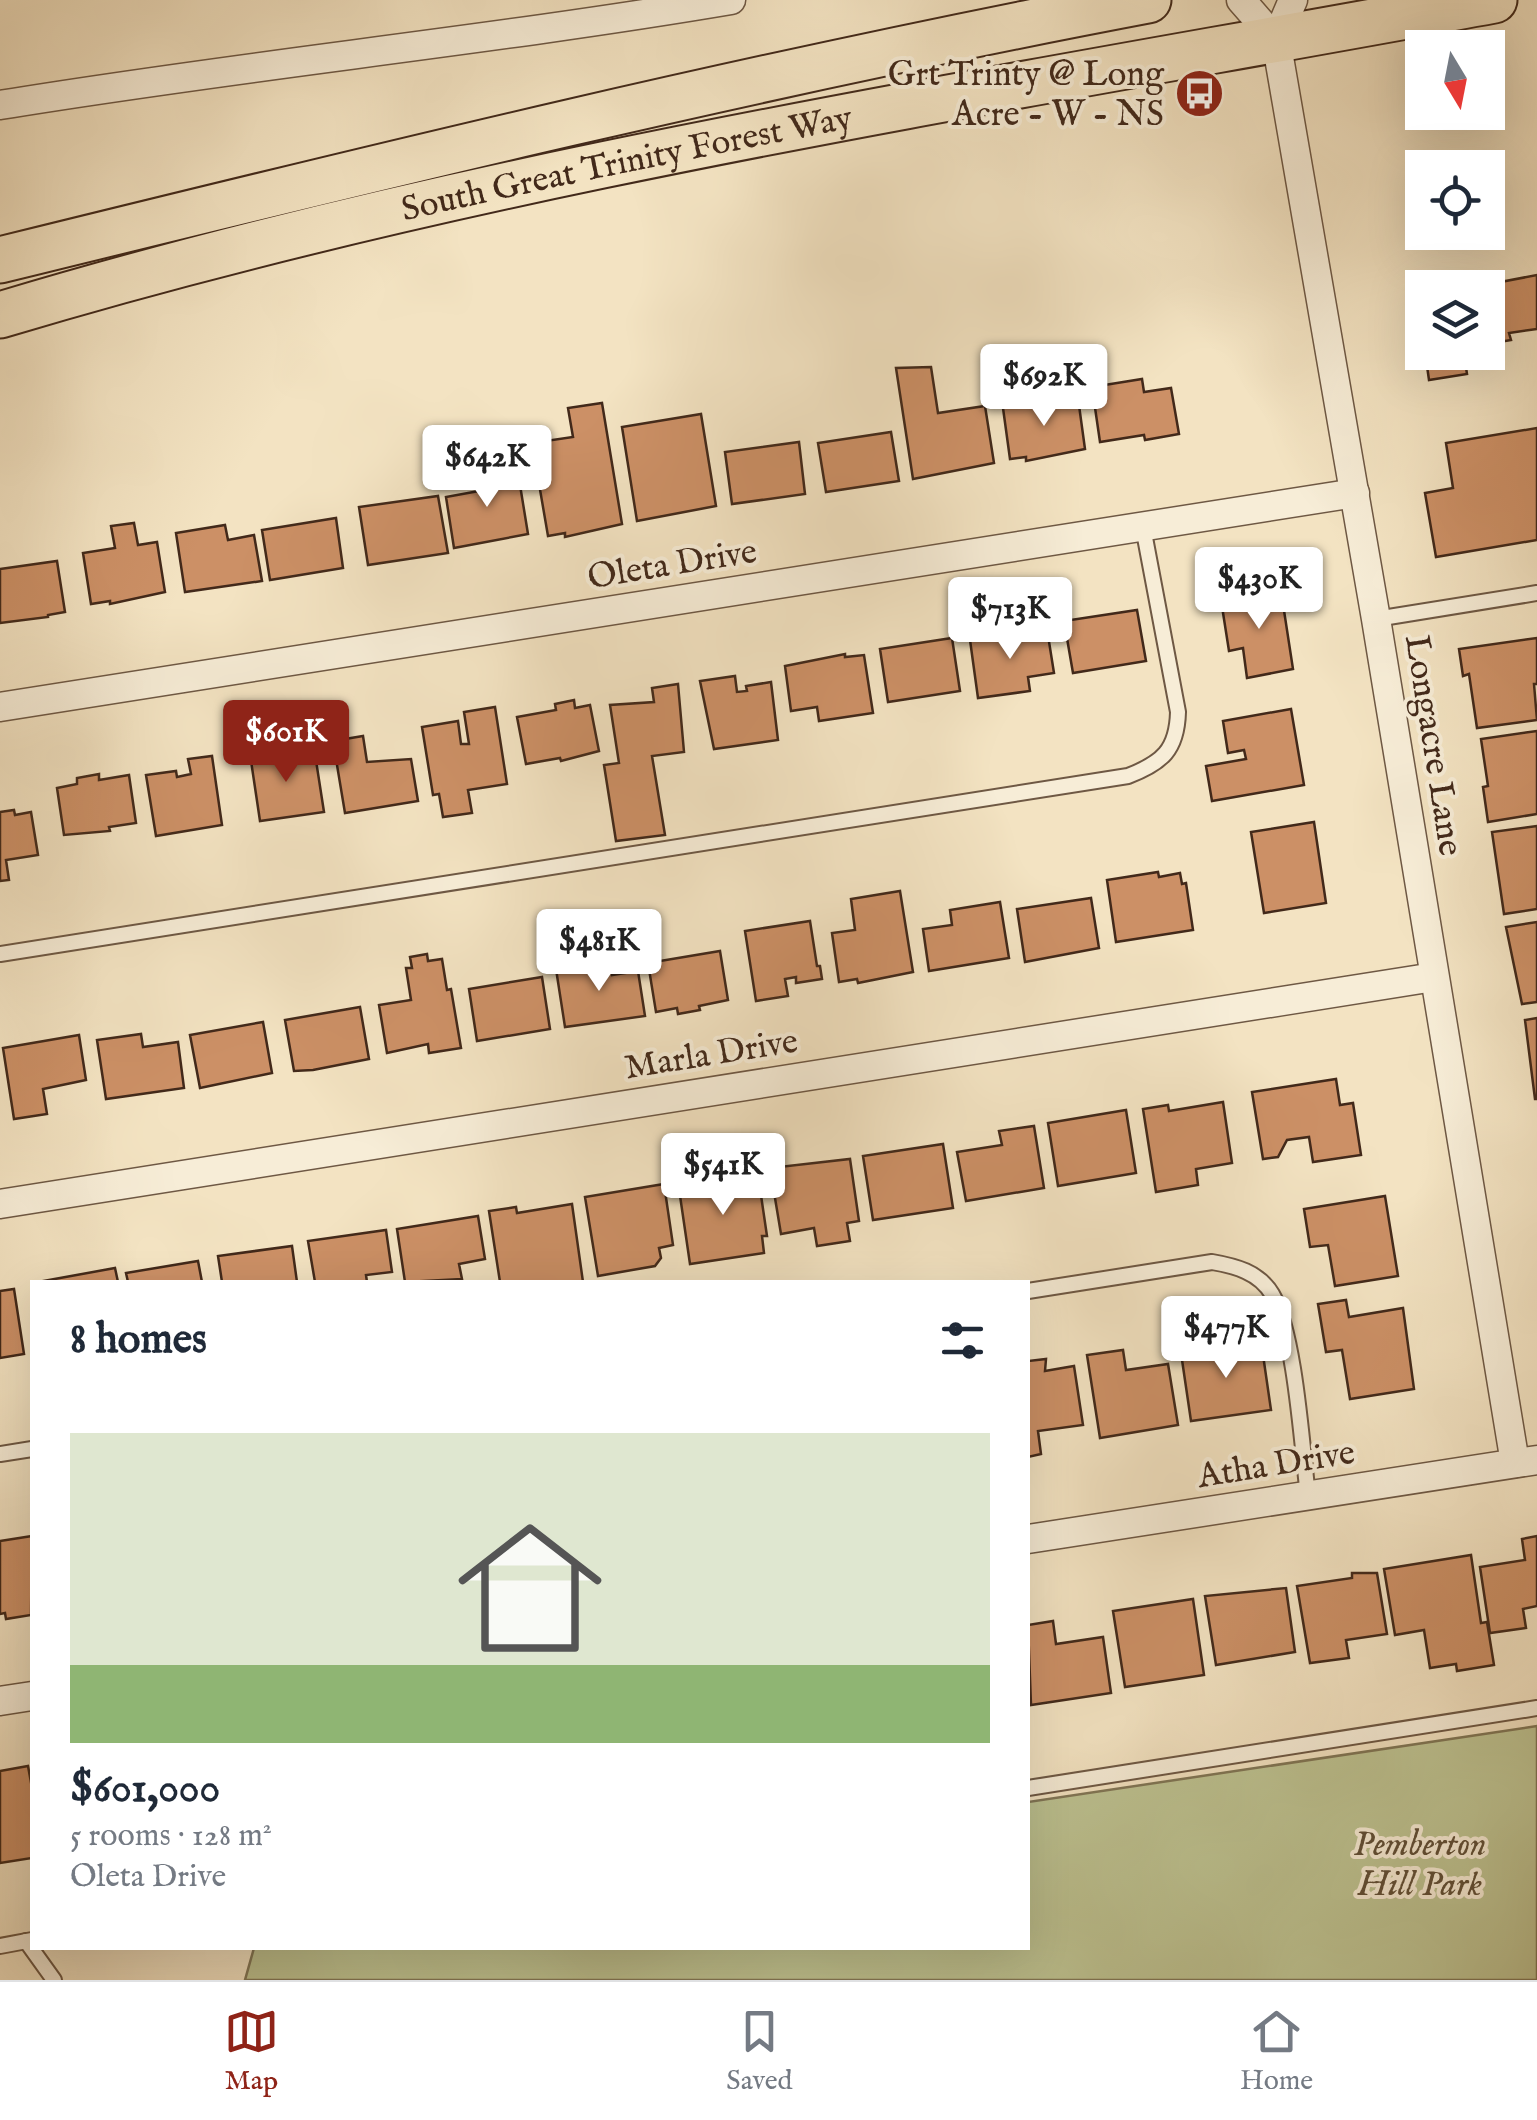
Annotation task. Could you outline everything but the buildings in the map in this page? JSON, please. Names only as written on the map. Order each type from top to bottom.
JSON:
[{"type":"main road","name":"South Great Trinity Forest Way","points":[[0,260],[735,83],[1148,0]]},
{"type":"main road","name":"South Great Trinity Forest Way","points":[[0,315],[78,291],[493,188],[1038,82],[1285,20],[1494,0]]},
{"type":"street","points":[[0,105],[135,82],[553,28],[731,0]]},
{"type":"street","points":[[1242,0],[1285,20]]},
{"type":"street","name":"Longacre Lane","points":[[1285,20],[1355,493],[1434,977],[1526,1461]]},
{"type":"street","name":"Oleta Drive","points":[[0,707],[1355,493]]},
{"type":"street","name":"Marla Drive","points":[[0,1204],[1434,977]]},
{"type":"street","name":"Atha Drive","points":[[1030,1540],[1526,1461]]},
{"type":"street","points":[[0,1701],[30,1696]]},
{"type":"lane","points":[[0,954],[1128,776],[1153,766],[1168,751],[1178,732],[1178,712],[1143,527]]},
{"type":"lane","points":[[1376,619],[1537,593]]},
{"type":"lane","points":[[1030,1291],[1212,1262],[1242,1267],[1272,1292],[1286,1333],[1308,1496]]},
{"type":"lane","points":[[0,1454],[30,1449]]},
{"type":"lane","points":[[1030,1788],[1537,1708]]},
{"type":"lane","points":[[0,1946],[29,1941]]},
{"type":"lane","points":[[35,1950],[54,1980]]},
{"type":"green space","name":"Pemberton Hill Park","points":[[1537,1726],[1537,1980],[245,1980],[253,1950],[1030,1950],[1030,1802]]},
{"type":"place","name":"Grt Trinty @ Long Acre - W - NS","points":[[1199,93]]}]
